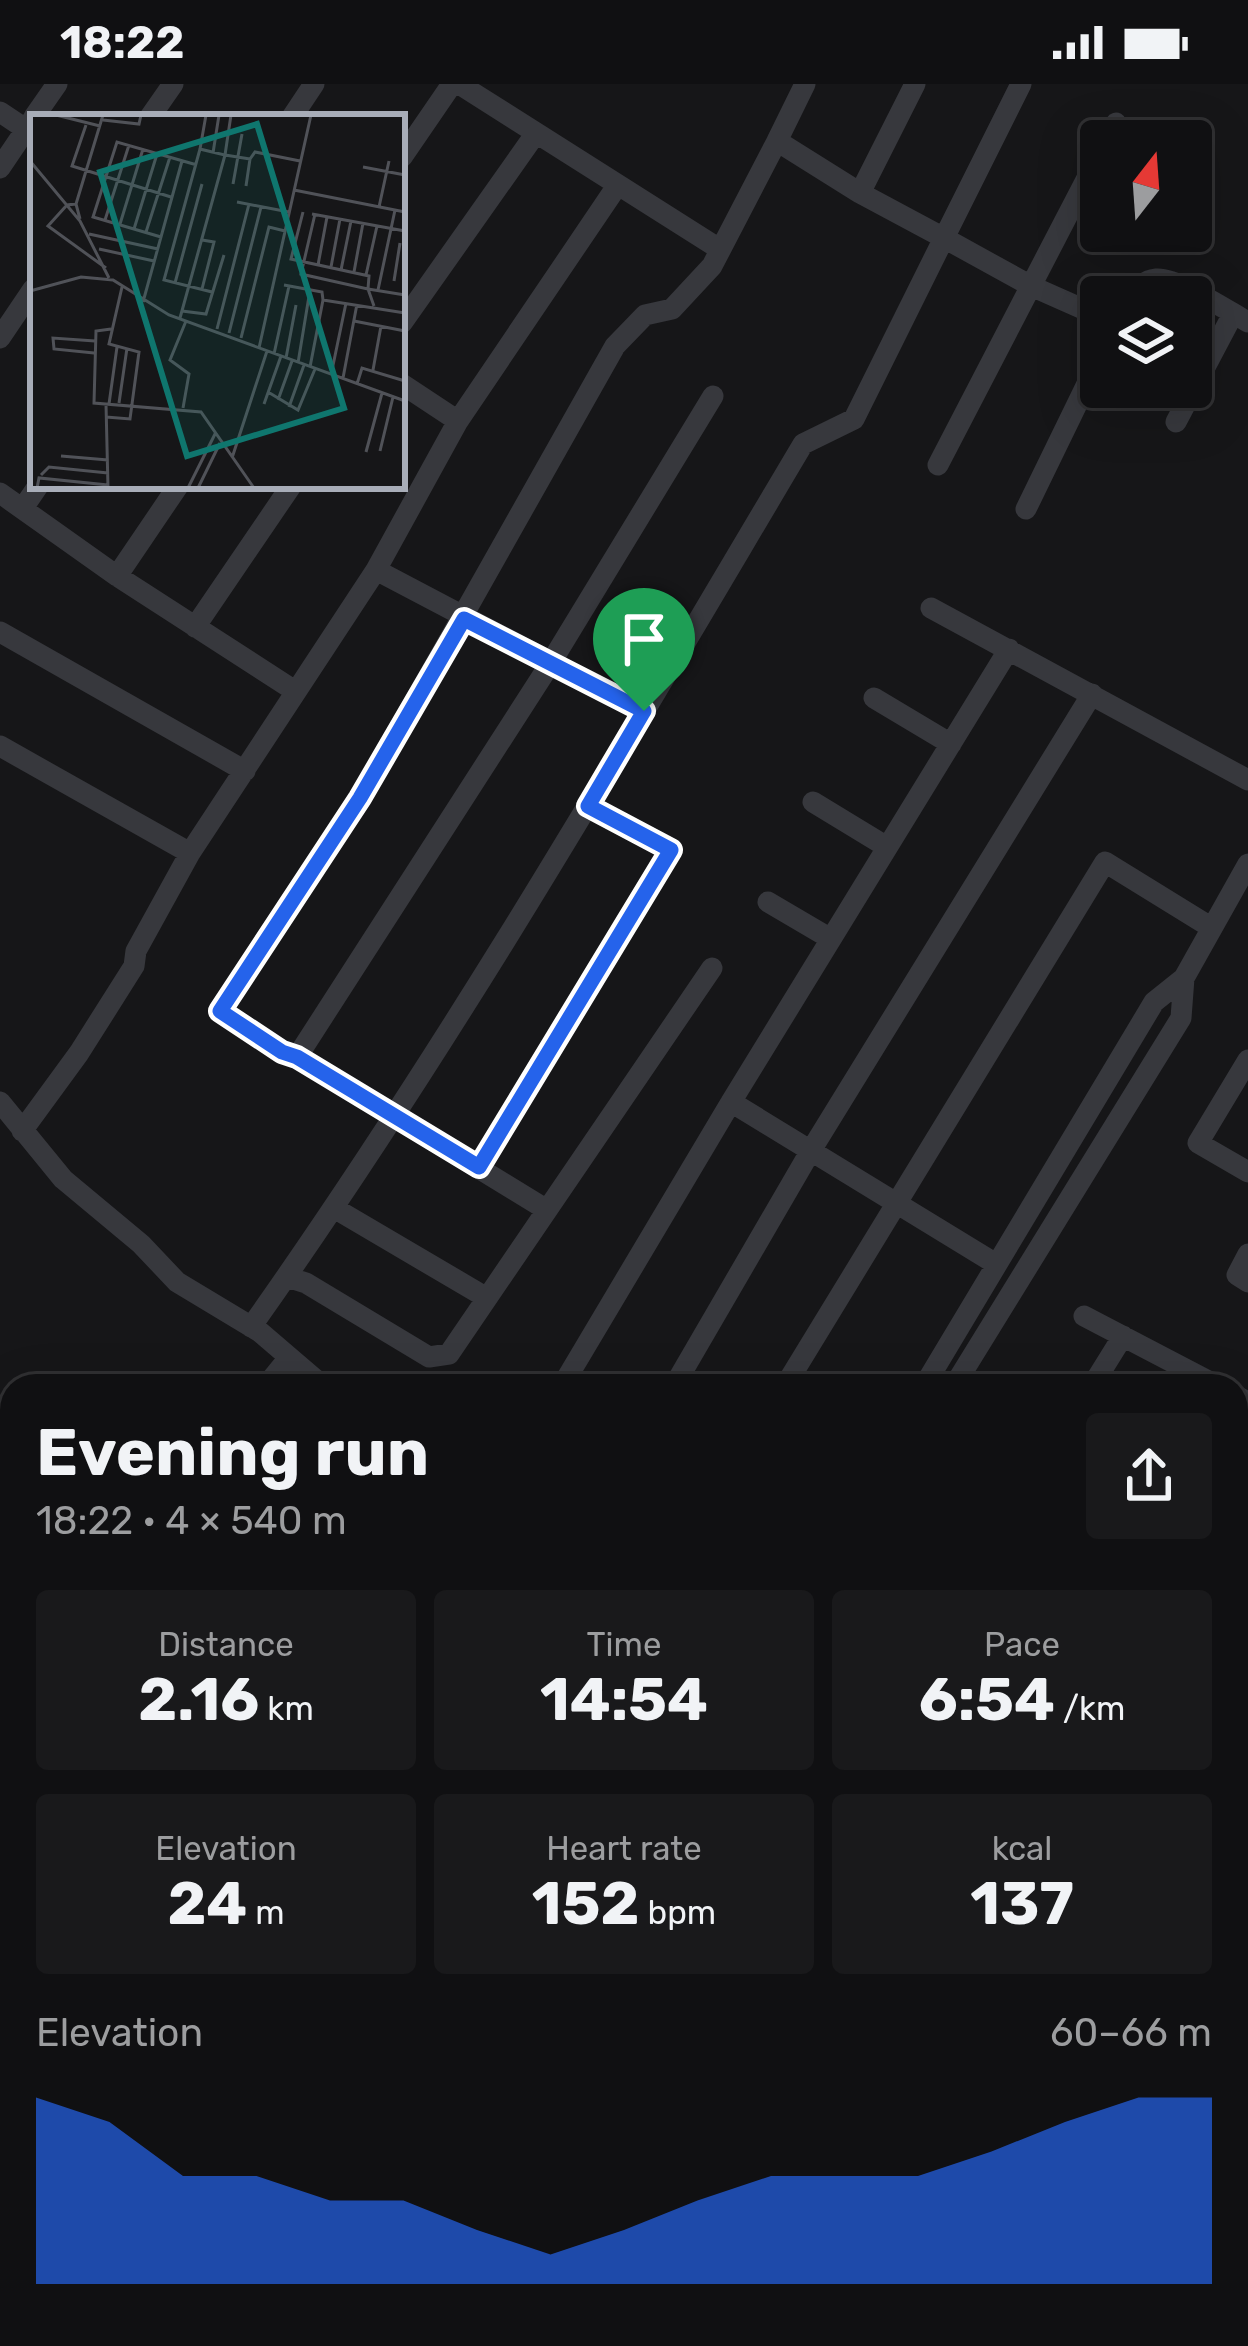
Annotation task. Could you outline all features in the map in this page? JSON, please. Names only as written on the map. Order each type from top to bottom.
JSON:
[{"type":"street","points":[[39,114],[57,84]]},
{"type":"street","points":[[152,114],[173,84]]},
{"type":"street","points":[[294,114],[314,84]]},
{"type":"street","points":[[405,153],[456,84],[718,248]]},
{"type":"street","points":[[548,1210],[220,1011],[360,798],[615,346],[646,315],[672,308],[712,266],[805,84]]},
{"type":"street","points":[[860,193],[915,84]]},
{"type":"street","points":[[251,1327],[334,1208],[588,806],[803,444],[854,419],[1021,84]]},
{"type":"street","points":[[0,112],[30,124]]},
{"type":"street","points":[[0,168],[30,128]]},
{"type":"street","points":[[405,319],[536,133]]},
{"type":"street","points":[[777,141],[860,193],[1031,286],[1080,307]]},
{"type":"street","points":[[22,1131],[134,966],[136,951],[190,854],[376,570],[458,421],[617,186]]},
{"type":"street","points":[[938,465],[1080,192]]},
{"type":"street","points":[[0,338],[30,293]]},
{"type":"street","points":[[1176,422],[1240,318],[1212,303]]},
{"type":"street","points":[[405,386],[458,421]]},
{"type":"street","points":[[297,1057],[550,664],[713,396]]},
{"type":"street","points":[[1026,509],[1080,398]]},
{"type":"street","points":[[23,508],[36,489]]},
{"type":"street","points":[[117,575],[176,489]]},
{"type":"street","points":[[195,627],[289,489]]},
{"type":"street","points":[[0,493],[295,691]]},
{"type":"street","points":[[376,570],[644,711]]},
{"type":"street","points":[[931,608],[1248,780]]},
{"type":"street","points":[[0,632],[245,771]]},
{"type":"street","points":[[569,1374],[1009,649]]},
{"type":"street","points":[[681,1374],[810,1152],[1092,694]]},
{"type":"street","points":[[874,698],[951,744]]},
{"type":"street","points":[[0,746],[190,854]]},
{"type":"street","points":[[813,802],[887,847]]},
{"type":"street","points":[[479,1167],[671,850],[588,806]]},
{"type":"street","points":[[792,1374],[1105,862],[1212,928]]},
{"type":"street","points":[[931,1374],[1154,1002],[1184,978],[1248,863]]},
{"type":"street","points":[[768,902],[831,939]]},
{"type":"street","points":[[287,1277],[306,1282],[430,1357],[449,1354],[712,968]]},
{"type":"street","points":[[961,1374],[1181,1018],[1184,978]]},
{"type":"street","points":[[1248,1060],[1198,1143],[1248,1172]]},
{"type":"street","points":[[0,1102],[64,1179],[177,1282],[251,1327],[307,1374]]},
{"type":"street","points":[[730,1102],[996,1264]]},
{"type":"street","points":[[334,1208],[487,1298]]},
{"type":"street","points":[[1248,1254],[1237,1275],[1248,1282]]},
{"type":"street","points":[[1084,1316],[1195,1374]]},
{"type":"street","points":[[1099,1374],[1123,1336]]},
{"type":"street","points":[[276,1374],[288,1360]]},
{"type":"route","points":[[464,619],[644,711],[588,806],[671,850],[479,1167],[220,1011],[360,798],[464,619]]}]
